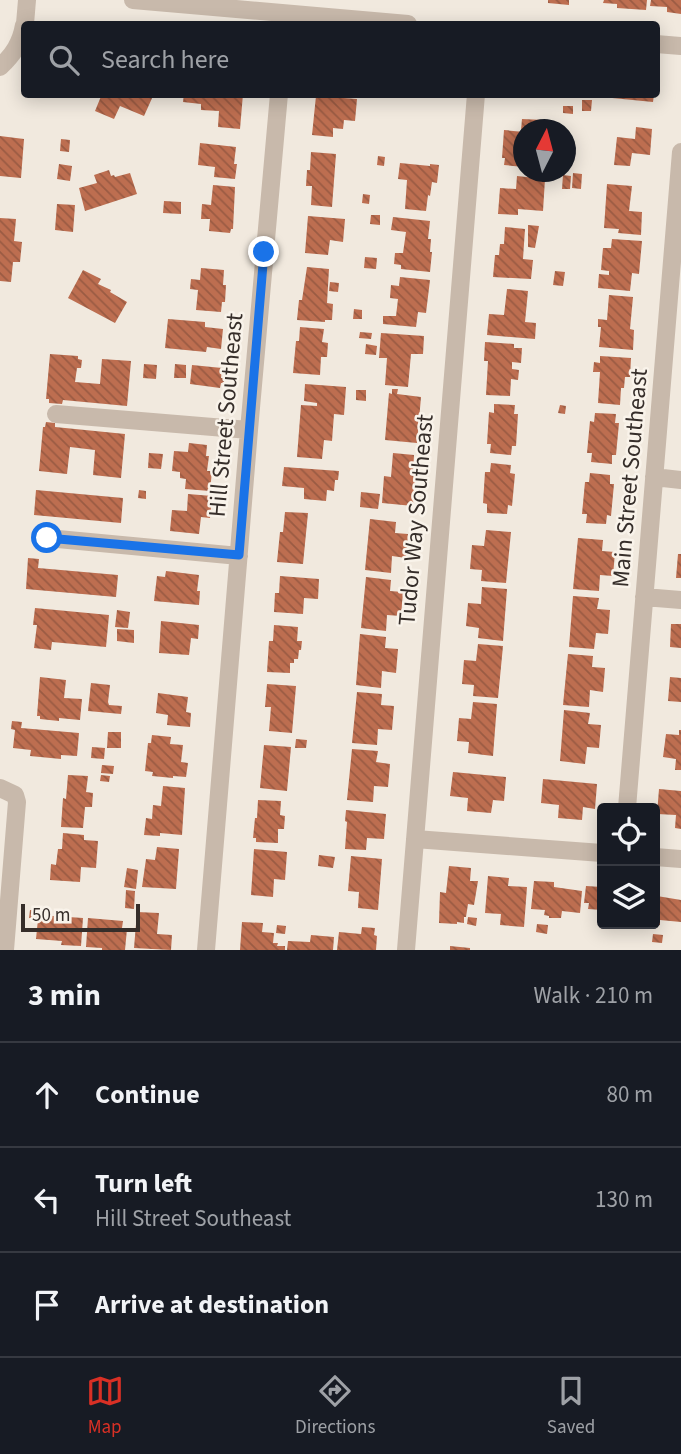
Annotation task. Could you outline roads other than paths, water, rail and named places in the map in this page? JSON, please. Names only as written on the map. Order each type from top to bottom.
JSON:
[{"type":"street","points":[[25,21],[27,0]]},
{"type":"street","points":[[133,0],[375,21]]},
{"type":"street","points":[[0,67],[12,56],[21,40]]},
{"type":"street","points":[[660,44],[681,46]]},
{"type":"street","name":"Hill Street Southeast","points":[[206,950],[279,98]]},
{"type":"street","name":"Tudor Way Southeast","points":[[406,950],[476,98]]},
{"type":"street","name":"Main Street Southeast","points":[[627,803],[681,152]]},
{"type":"street","points":[[56,414],[249,430]]},
{"type":"street","points":[[654,477],[681,480]]},
{"type":"street","points":[[47,538],[239,555]]},
{"type":"street","points":[[645,597],[681,600]]},
{"type":"street","points":[[5,950],[18,802],[7,792]]},
{"type":"street","points":[[415,839],[597,853]]},
{"type":"street","points":[[660,857],[681,859]]}]
